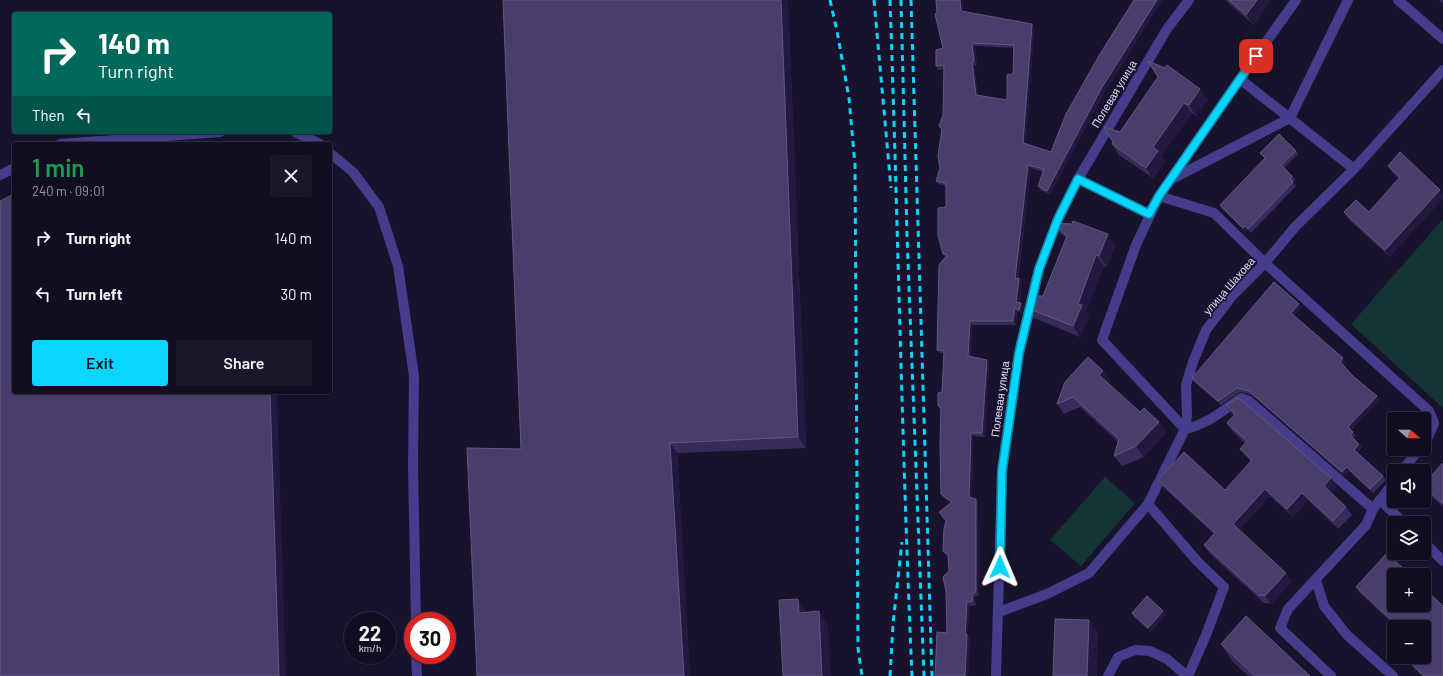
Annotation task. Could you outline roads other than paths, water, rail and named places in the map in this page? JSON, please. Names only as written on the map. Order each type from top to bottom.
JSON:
[{"type":"street","name":"Полевая улица","points":[[996,676],[1002,471],[1019,353],[1039,269],[1058,219],[1078,179],[1167,29],[1189,0]]},
{"type":"street","points":[[1296,0],[1168,181],[1159,196],[1149,214],[1136,245],[1102,340],[1185,429],[1196,427],[1241,398],[1249,401],[1372,509]]},
{"type":"street","points":[[1168,181],[1290,118],[1348,0]]},
{"type":"street","points":[[1398,0],[1443,39]]},
{"type":"street","name":"улица Шахова","points":[[999,612],[1047,594],[1089,573],[1148,504],[1185,429],[1187,416],[1186,385],[1193,362],[1206,330],[1232,296],[1265,263],[1294,227],[1354,169],[1443,70]]},
{"type":"street","points":[[1240,79],[1354,169]]},
{"type":"street","points":[[87,142],[193,134]]},
{"type":"street","points":[[299,134],[316,142]]},
{"type":"street","points":[[332,155],[352,172],[379,207],[398,266],[414,376],[413,465],[416,612]]},
{"type":"street","points":[[0,175],[12,169]]},
{"type":"street","points":[[1078,179],[1149,214]]},
{"type":"street","points":[[1159,196],[1214,213],[1265,263],[1429,412]]},
{"type":"street","points":[[1431,416],[1434,423],[1431,430]]},
{"type":"street","points":[[1407,464],[1414,456]]},
{"type":"street","points":[[1331,676],[1280,628],[1288,609],[1366,525],[1372,509],[1387,491]]},
{"type":"street","points":[[1380,500],[1397,516]]},
{"type":"street","points":[[1108,676],[1118,658],[1135,650],[1150,651],[1167,659],[1188,676],[1206,635],[1224,587],[1197,561],[1148,504]]},
{"type":"street","points":[[1431,549],[1443,561]]},
{"type":"street","points":[[1316,580],[1324,606],[1328,612],[1347,635],[1393,676]]},
{"type":"street","points":[[416,664],[417,676]]},
{"type":"railway","points":[[830,0],[849,98],[855,165],[858,648],[862,676]]},
{"type":"railway","points":[[874,0],[891,188]]},
{"type":"railway","points":[[890,0],[905,507],[912,676]]},
{"type":"railway","points":[[901,0],[907,235],[924,676]]},
{"type":"railway","points":[[911,0],[932,676]]},
{"type":"railway","points":[[890,676],[893,624],[902,542]]}]
